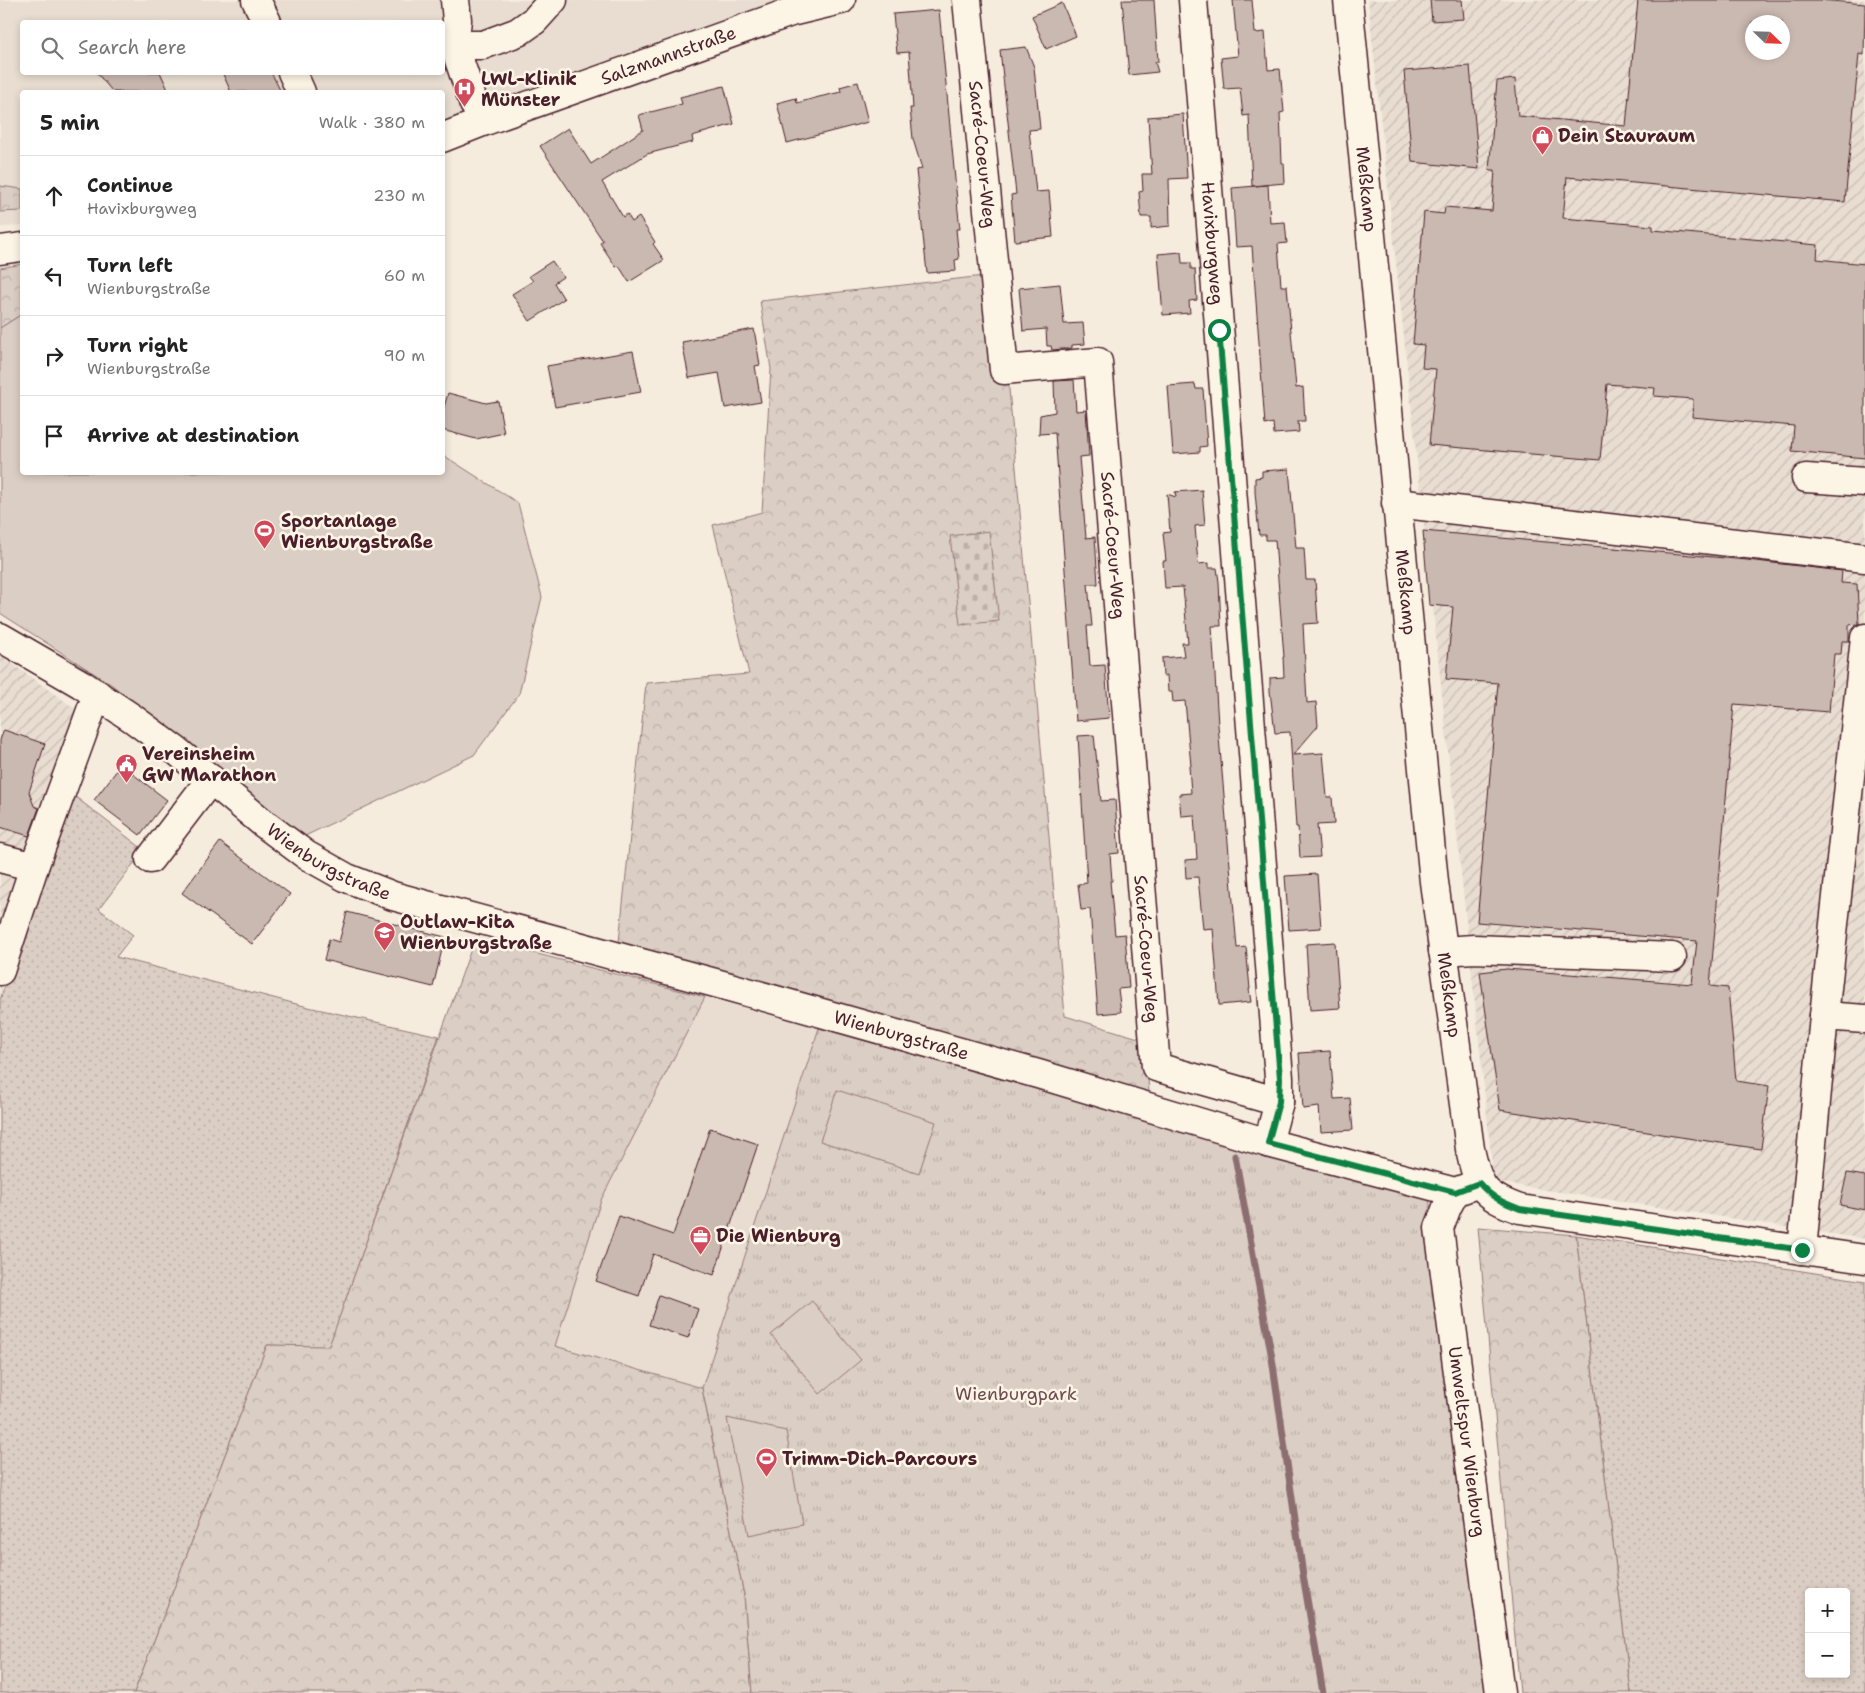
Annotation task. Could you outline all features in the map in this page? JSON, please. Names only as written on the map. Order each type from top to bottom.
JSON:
[{"type":"street","points":[[256,0],[266,20]]},
{"type":"street","points":[[455,0],[457,20],[454,45],[474,104],[484,121]]},
{"type":"street","points":[[454,45],[482,45],[518,32],[535,20],[553,0]]},
{"type":"street","name":"Salzmannstraße","points":[[445,137],[484,121],[791,12],[841,0]]},
{"type":"street","name":"Sacré-Coeur-Weg","points":[[967,0],[1004,370],[1098,362],[1156,1067],[1279,1102]]},
{"type":"street","name":"Havixburgweg","points":[[1193,0],[1279,1068],[1279,1102],[1268,1143]]},
{"type":"street","name":"Meßkamp","points":[[1348,0],[1434,882],[1470,1150],[1467,1188]]},
{"type":"street","points":[[293,75],[300,90]]},
{"type":"street","points":[[0,250],[20,247]]},
{"type":"street","points":[[1806,478],[1865,482]]},
{"type":"street","points":[[1396,503],[1865,558]]},
{"type":"street","name":"Wienburgstraße","points":[[0,637],[96,694],[140,724],[263,823],[306,855],[347,878],[392,896],[700,979],[1029,1071],[1268,1143],[1467,1188],[1489,1195],[1503,1203],[1520,1209],[1865,1259]]},
{"type":"street","points":[[1802,1250],[1824,1016],[1865,638]]},
{"type":"street","points":[[0,971],[34,867],[96,694]]},
{"type":"street","points":[[150,859],[211,780]]},
{"type":"street","points":[[0,858],[34,867]]},
{"type":"street","points":[[1443,951],[1474,949],[1672,957]]},
{"type":"street","points":[[1824,1016],[1865,1019]]},
{"type":"street","name":"Umweltspur Wienburg","points":[[1467,1188],[1447,1207],[1439,1228],[1500,1693]]},
{"type":"shaded area","name":"LWL-Klinik Münster","points":[[0,0],[792,0],[445,123],[445,90],[20,90],[20,226],[0,227]]},
{"type":"shaded area","points":[[1368,0],[1865,0],[1865,1239],[1494,1182]]},
{"type":"shaded area","points":[[0,655],[98,725],[0,1000]]},
{"type":"shaded area","points":[[705,997],[819,1028],[702,1388],[555,1346],[601,1200]]},
{"type":"green space","points":[[0,186],[20,189],[20,211],[0,212]]},
{"type":"green space","points":[[20,264],[20,315],[0,328],[0,268]]},
{"type":"green space","points":[[984,276],[1008,378],[1065,1016],[1145,1040],[1149,1092],[619,942],[646,683],[749,674],[713,525],[762,512],[771,369],[760,301]]},
{"type":"green space","name":"Sportanlage Wienburgstraße","points":[[20,315],[20,475],[445,475],[445,456],[518,503],[542,597],[519,694],[474,755],[303,837],[112,685],[0,613],[0,328]]},
{"type":"green space","points":[[989,531],[999,621],[960,625],[950,536]]},
{"type":"green space","points":[[73,795],[144,850],[99,909],[133,935],[116,957],[308,1007],[439,1036],[329,1347],[267,1345],[134,1693],[0,1693],[0,1000]]},
{"type":"green space","points":[[475,938],[705,997],[601,1200],[555,1346],[702,1388],[744,1595],[752,1693],[134,1693],[267,1345],[329,1346]]},
{"type":"green space","name":"Wienburgpark","points":[[819,1028],[1429,1198],[1495,1693],[752,1693],[744,1595],[702,1388]]},
{"type":"green space","points":[[837,1090],[936,1122],[919,1173],[820,1141]]},
{"type":"green space","points":[[1478,1227],[1576,1235],[1631,1693],[1520,1693]]},
{"type":"green space","points":[[1576,1235],[1865,1281],[1865,1693],[1631,1693]]},
{"type":"green space","points":[[812,1301],[861,1360],[820,1394],[771,1335]]},
{"type":"green space","name":"Trimm-Dich-Parcours","points":[[727,1418],[786,1431],[802,1524],[749,1535]]},
{"type":"building","points":[[1122,0],[1154,0],[1158,62],[1155,62],[1158,72],[1129,75]]},
{"type":"building","points":[[1233,0],[1252,0],[1255,33],[1265,32],[1268,70],[1280,69],[1284,112],[1280,113],[1282,163],[1284,163],[1285,183],[1252,186],[1249,115],[1243,116],[1240,88],[1224,89],[1221,58],[1238,56]]},
{"type":"building","points":[[1430,0],[1462,0],[1464,19],[1432,21]]},
{"type":"building","points":[[1638,0],[1820,0],[1865,4],[1864,55],[1859,54],[1845,202],[1567,177],[1563,218],[1653,226],[1653,230],[1818,245],[1817,259],[1865,264],[1865,458],[1792,451],[1794,426],[1692,417],[1693,399],[1654,396],[1655,388],[1607,384],[1600,460],[1429,445],[1436,369],[1422,368],[1424,345],[1413,344],[1424,212],[1444,214],[1445,207],[1492,211],[1495,170],[1489,170],[1497,81],[1515,79],[1518,116],[1626,126]]},
{"type":"building","points":[[1062,3],[1076,36],[1046,49],[1032,16]]},
{"type":"building","points":[[939,10],[960,229],[956,229],[959,259],[955,260],[956,271],[927,273],[916,170],[922,169],[913,139],[910,108],[913,108],[909,52],[897,53],[893,14]]},
{"type":"building","points":[[1026,47],[1034,67],[1040,129],[1029,130],[1036,192],[1049,191],[1053,237],[1015,241],[1011,195],[1016,194],[1000,50]]},
{"type":"building","points":[[1470,66],[1479,169],[1412,162],[1404,71]]},
{"type":"building","points":[[99,75],[161,75],[168,90],[111,90]]},
{"type":"building","points":[[223,75],[272,75],[280,90],[230,90]]},
{"type":"building","points":[[858,82],[868,122],[787,143],[777,103],[796,98],[797,103],[841,92],[840,87]]},
{"type":"building","points":[[724,86],[734,124],[692,136],[693,142],[647,154],[602,182],[623,217],[627,214],[632,222],[639,217],[664,260],[629,282],[619,266],[616,267],[600,243],[603,241],[540,146],[568,128],[591,164],[643,130],[639,115],[682,104],[680,97]]},
{"type":"building","points":[[1183,114],[1187,178],[1169,179],[1170,226],[1151,228],[1151,217],[1141,217],[1139,192],[1143,191],[1142,174],[1152,174],[1148,117]]},
{"type":"building","points":[[1268,185],[1270,223],[1285,222],[1287,243],[1278,244],[1281,286],[1287,286],[1296,388],[1303,387],[1305,421],[1298,421],[1299,432],[1274,434],[1273,423],[1265,425],[1252,246],[1236,247],[1232,188]]},
{"type":"building","points":[[1181,252],[1182,263],[1191,263],[1191,269],[1195,269],[1197,300],[1189,301],[1190,313],[1163,315],[1158,254]]},
{"type":"building","points":[[552,261],[563,277],[554,283],[564,299],[530,321],[512,294],[533,281],[529,276]]},
{"type":"building","points":[[1060,284],[1064,324],[1083,323],[1085,344],[1072,345],[1072,348],[1052,350],[1051,346],[1047,346],[1046,329],[1023,331],[1019,288]]},
{"type":"building","points":[[754,329],[760,365],[755,366],[761,402],[725,408],[719,373],[689,378],[682,342]]},
{"type":"building","points":[[633,351],[641,392],[555,407],[547,366]]},
{"type":"building","points":[[1074,380],[1076,411],[1086,410],[1089,456],[1079,457],[1086,538],[1095,537],[1098,584],[1088,584],[1092,626],[1087,626],[1090,666],[1105,665],[1109,718],[1076,721],[1055,433],[1039,434],[1040,415],[1055,412],[1054,381]]},
{"type":"building","points":[[1195,384],[1196,389],[1203,389],[1207,446],[1200,447],[1200,452],[1173,454],[1168,386]]},
{"type":"building","points":[[448,393],[486,403],[498,401],[504,433],[476,439],[445,431],[445,404]]},
{"type":"building","points":[[1289,469],[1296,548],[1304,548],[1306,580],[1315,580],[1318,623],[1303,624],[1307,703],[1316,702],[1318,726],[1293,755],[1323,753],[1327,797],[1332,797],[1334,824],[1317,825],[1320,857],[1300,858],[1298,827],[1296,827],[1290,732],[1275,733],[1270,691],[1270,678],[1284,677],[1284,657],[1275,540],[1266,540],[1266,535],[1259,535],[1255,478],[1262,477],[1262,471]]},
{"type":"building","points":[[1202,490],[1205,525],[1195,526],[1198,564],[1209,563],[1209,568],[1217,568],[1219,582],[1221,626],[1212,626],[1218,725],[1237,948],[1246,947],[1251,1002],[1219,1005],[1213,928],[1203,929],[1198,877],[1186,878],[1185,860],[1197,859],[1194,815],[1181,816],[1179,794],[1191,793],[1189,766],[1191,766],[1185,701],[1173,702],[1172,692],[1168,692],[1167,675],[1163,676],[1162,658],[1184,656],[1182,643],[1188,643],[1183,587],[1165,588],[1163,561],[1166,561],[1163,533],[1170,532],[1167,494],[1176,497],[1175,492]]},
{"type":"building","points":[[1423,531],[1747,560],[1842,571],[1841,583],[1857,584],[1859,624],[1849,625],[1849,641],[1842,641],[1841,654],[1834,654],[1829,712],[1734,704],[1710,986],[1728,988],[1736,1081],[1769,1086],[1761,1149],[1500,1110],[1480,972],[1507,969],[1692,984],[1697,941],[1477,922],[1498,683],[1446,679],[1453,607],[1429,605]]},
{"type":"building","points":[[4,730],[45,744],[29,792],[34,806],[39,808],[29,836],[0,827],[0,740]]},
{"type":"building","points":[[1094,735],[1101,801],[1115,800],[1119,853],[1110,854],[1112,881],[1110,881],[1115,935],[1125,934],[1129,988],[1118,989],[1121,1012],[1098,1014],[1090,909],[1081,910],[1078,884],[1087,883],[1078,736]]},
{"type":"building","name":"Vereinsheim GW Marathon","points":[[121,765],[167,800],[140,835],[94,800]]},
{"type":"building","points":[[220,842],[290,894],[252,944],[182,893]]},
{"type":"building","points":[[1317,874],[1321,928],[1289,930],[1285,876]]},
{"type":"building","name":"Outlaw-Kita Wienburgstraße","points":[[347,912],[445,937],[433,987],[324,960],[329,939],[339,942]]},
{"type":"building","points":[[1335,942],[1340,1008],[1310,1010],[1306,944]]},
{"type":"building","points":[[1330,1051],[1334,1099],[1350,1098],[1353,1130],[1321,1132],[1319,1107],[1303,1109],[1299,1053]]},
{"type":"building","points":[[710,1128],[758,1144],[714,1275],[653,1254],[639,1296],[596,1281],[619,1216],[673,1235]]},
{"type":"building","points":[[1847,1173],[1865,1176],[1865,1210],[1840,1205]]},
{"type":"building","points":[[659,1295],[698,1309],[688,1338],[649,1325]]},
{"type":"waterway","points":[[1235,1156],[1272,1358],[1303,1575],[1323,1693]]},
{"type":"place","name":"LWL-Klinik Münster","points":[[465,108]]},
{"type":"place","name":"Dein Stauraum","points":[[1542,155]]},
{"type":"place","name":"Sportanlage Wienburgstraße","points":[[265,550]]},
{"type":"place","name":"Vereinsheim GW Marathon","points":[[126,783]]},
{"type":"place","name":"Outlaw-Kita Wienburgstraße","points":[[384,951]]},
{"type":"place","name":"Die Wienburg","points":[[700,1255]]},
{"type":"place","name":"Trimm-Dich-Parcours","points":[[766,1478]]},
{"type":"route","points":[[1219,330],[1280,1078],[1279,1102],[1268,1143],[1455,1192],[1479,1183],[1489,1195],[1503,1203],[1520,1209],[1802,1250]]}]
